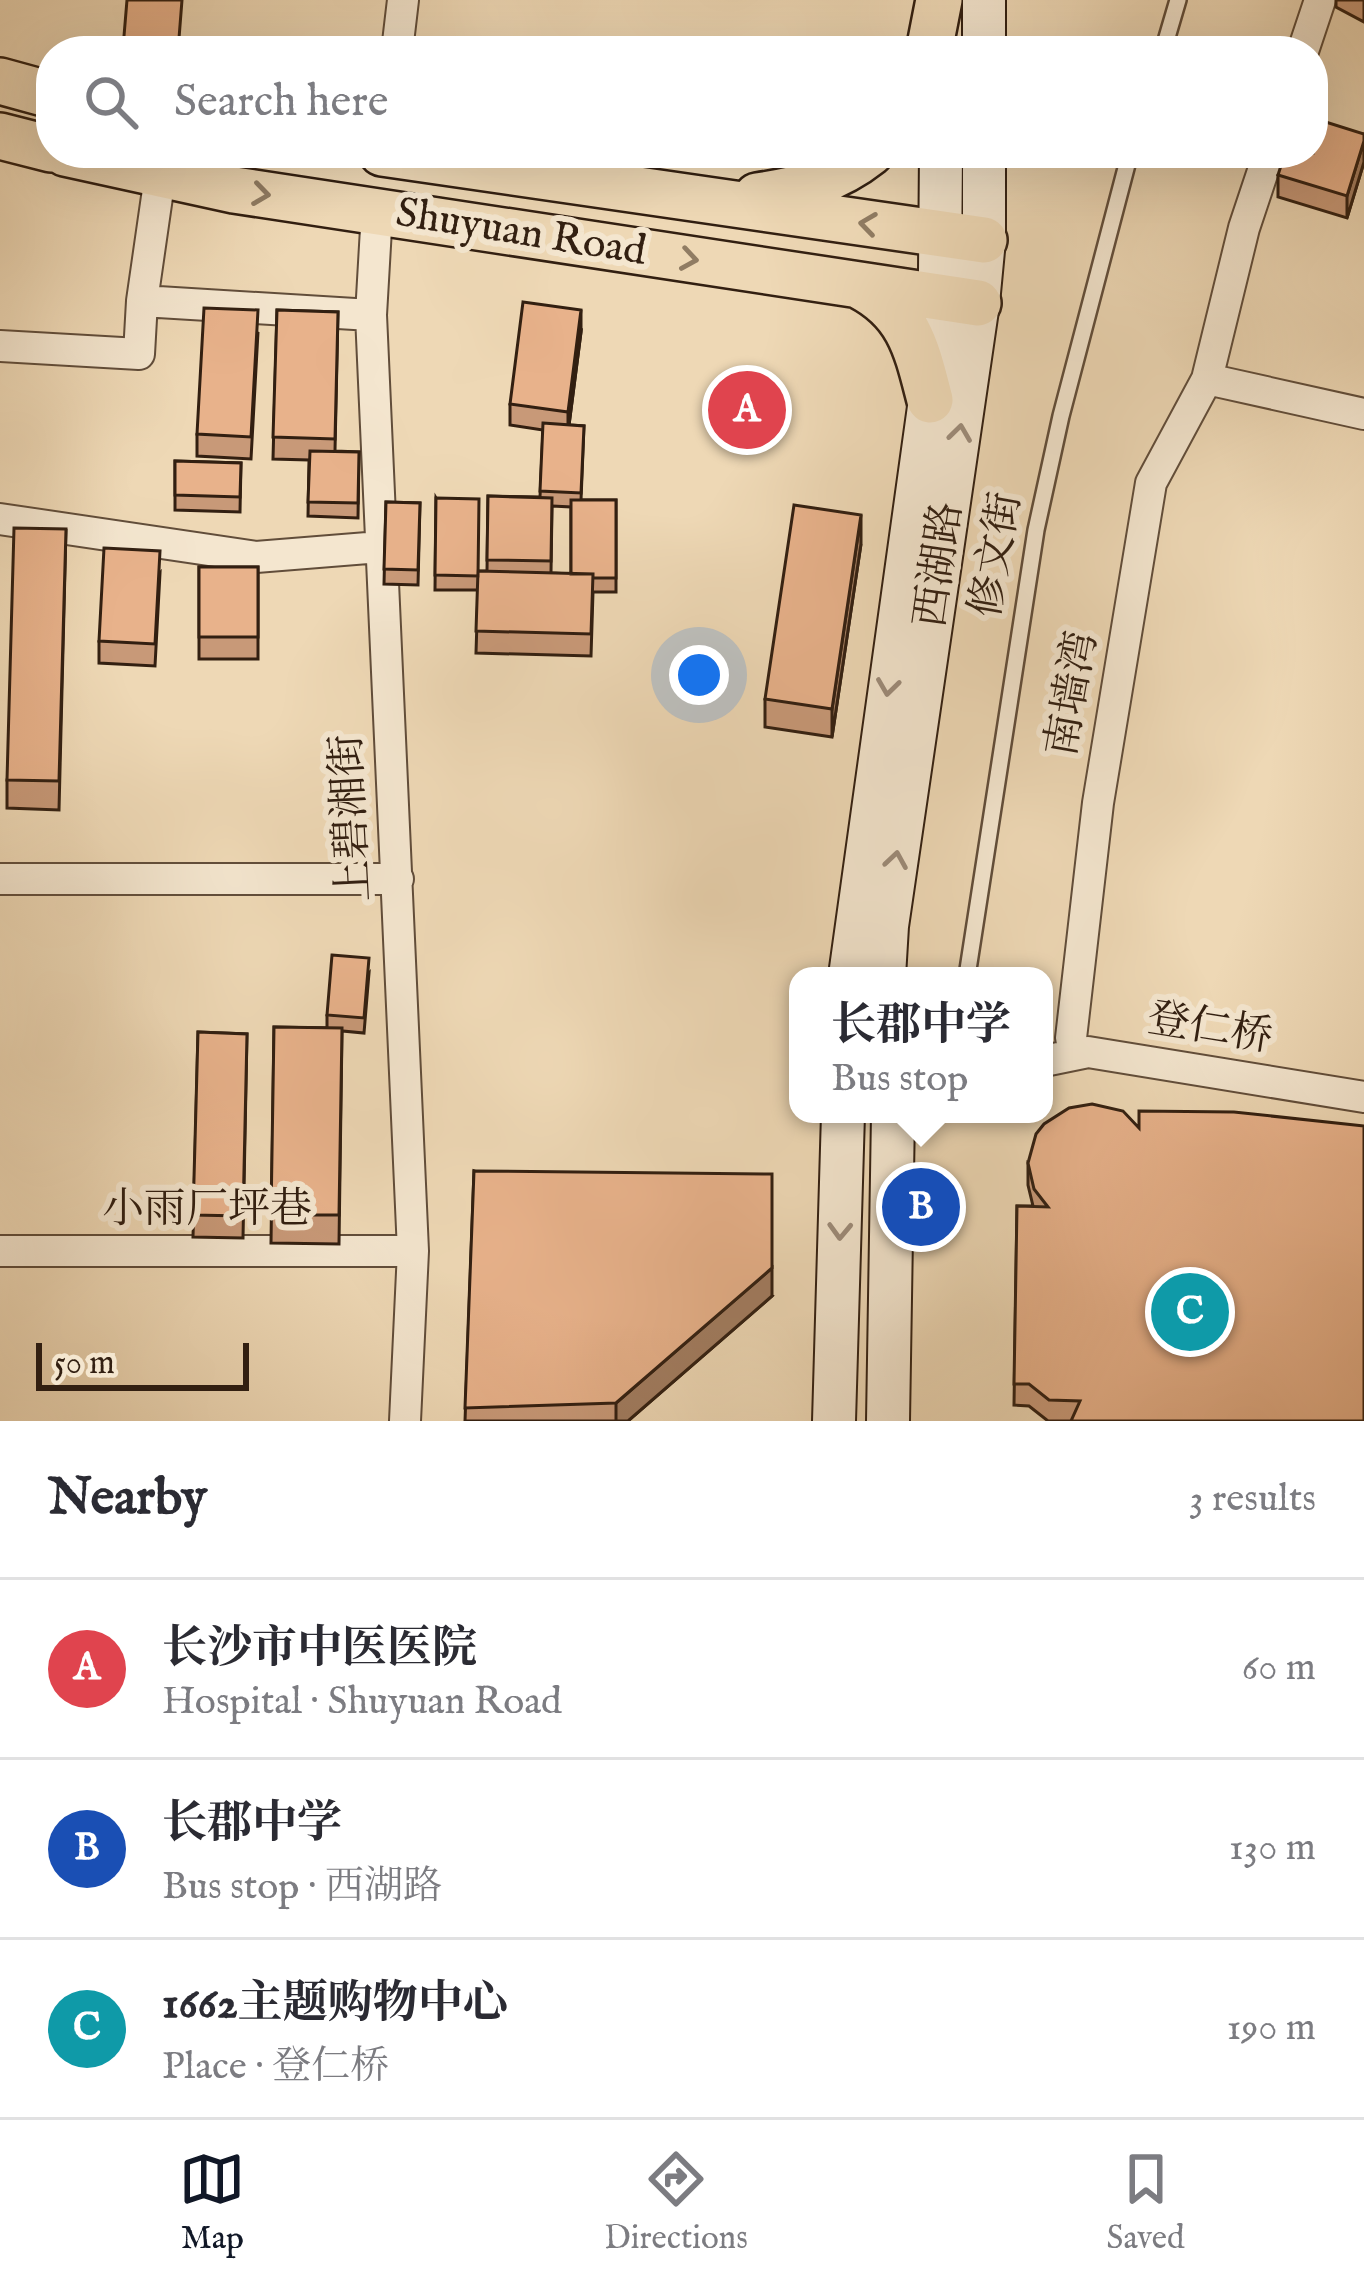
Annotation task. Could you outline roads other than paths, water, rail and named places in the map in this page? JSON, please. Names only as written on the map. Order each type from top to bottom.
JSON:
[{"type":"main road","points":[[932,36],[940,0]]},
{"type":"main road","points":[[940,0],[940,36]]},
{"type":"main road","points":[[984,0],[984,36]]},
{"type":"main road","points":[[0,81],[36,91]]},
{"type":"main road","points":[[0,136],[36,145]]},
{"type":"main road","name":"Shuyuan Road","points":[[127,168],[377,212],[958,300]]},
{"type":"main road","name":"Shuyuan Road","points":[[485,168],[963,237]]},
{"type":"main road","points":[[700,200],[790,192],[849,168]]},
{"type":"main road","name":"西湖路","points":[[945,168],[963,237]]},
{"type":"main road","name":"西湖路","points":[[884,967],[963,237],[980,168]]},
{"type":"main road","points":[[846,283],[876,295],[904,320],[913,335],[930,400]]},
{"type":"main road","name":"西湖路","points":[[851,967],[930,400],[958,300]]},
{"type":"main road","points":[[834,1419],[843,1123]]},
{"type":"main road","points":[[888,1421],[893,1123]]},
{"type":"street","points":[[399,36],[403,0]]},
{"type":"street","points":[[1308,36],[1320,0]]},
{"type":"street","name":"南墙湾","points":[[1057,1036],[1151,483],[1208,379],[1244,228],[1264,168]]},
{"type":"street","points":[[0,346],[139,354],[160,176]]},
{"type":"street","name":"上碧湘街","points":[[377,212],[371,315],[413,1251],[405,1421]]},
{"type":"street","points":[[142,302],[371,315]]},
{"type":"street","points":[[1208,379],[1364,414]]},
{"type":"street","points":[[0,520],[256,557],[380,548]]},
{"type":"street","points":[[0,879],[398,878]]},
{"type":"street","name":"登仁桥","points":[[1057,1036],[1364,1084]]},
{"type":"street","name":"登仁桥","points":[[1053,1058],[1088,1052],[1364,1096]]},
{"type":"street","name":"小雨厂坪巷","points":[[0,1251],[413,1251]]},
{"type":"lane","points":[[1167,36],[1178,0]]},
{"type":"lane","name":"修文街","points":[[968,967],[1036,530],[1126,168]]},
{"type":"place","name":"长沙市中医医院","points":[[747,410]]},
{"type":"place","name":"长郡中学","points":[[921,1207]]},
{"type":"place","name":"1662主题购物中心","points":[[1190,1312]]}]
